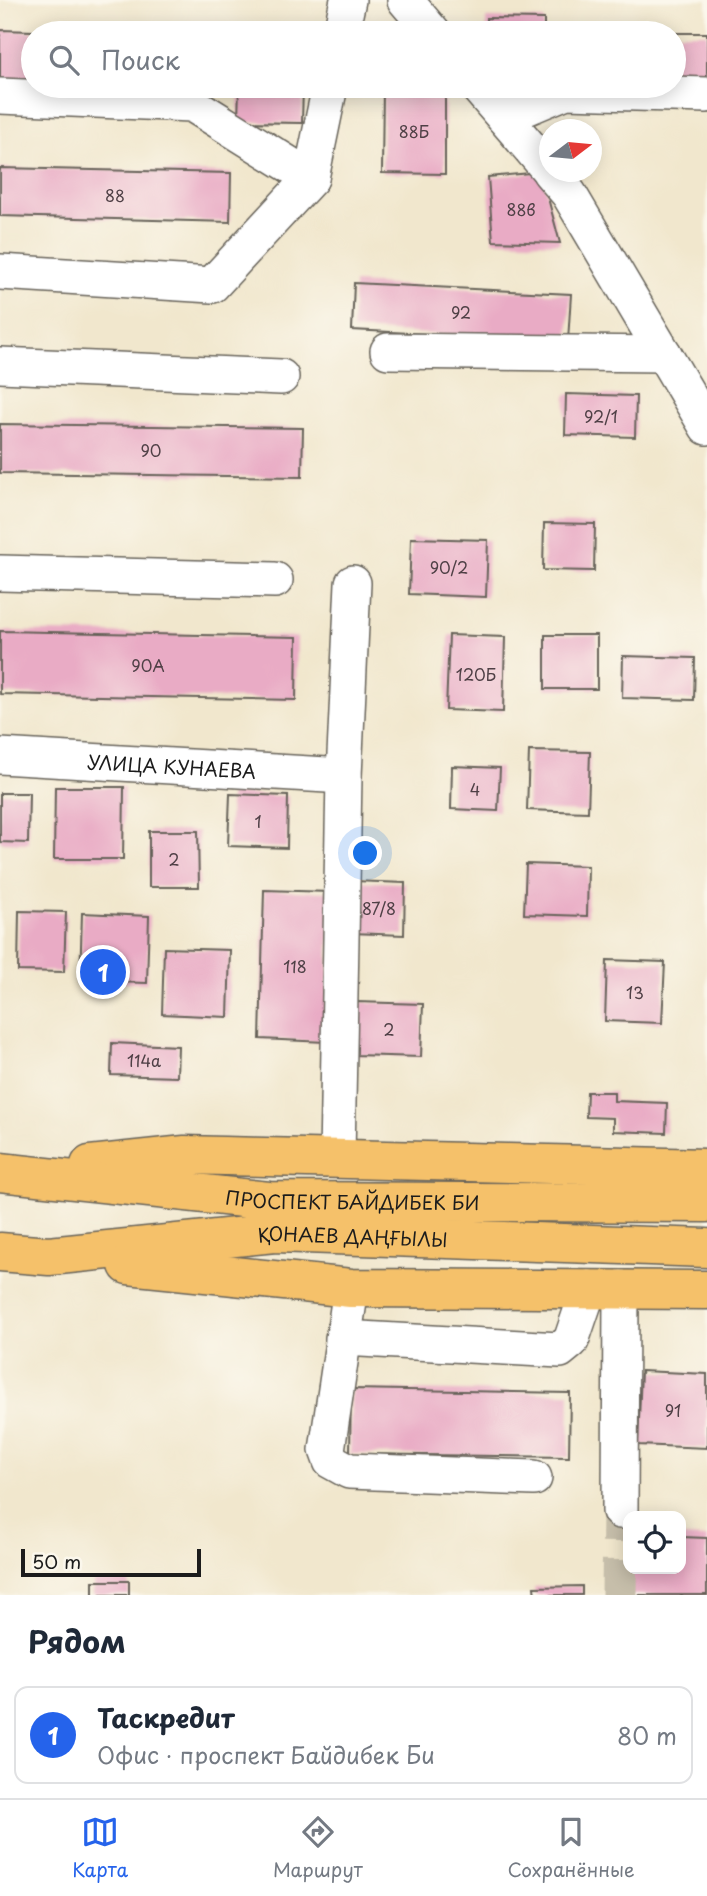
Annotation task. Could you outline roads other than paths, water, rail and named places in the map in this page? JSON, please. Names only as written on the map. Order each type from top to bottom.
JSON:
[{"type":"main road","points":[[8,1172],[185,1155],[707,1168]]},
{"type":"main road","name":"ПРОСПЕКТ БАЙДИБЕК БИ","points":[[8,1172],[270,1201],[707,1203]]},
{"type":"main road","name":"ҚОНАЕВ ДАҢҒЫЛЫ","points":[[0,1252],[49,1256],[275,1233],[707,1248]]},
{"type":"main road","points":[[49,1256],[351,1288],[707,1290]]},
{"type":"street","points":[[344,21],[348,0]]},
{"type":"street","points":[[405,0],[423,21]]},
{"type":"street","points":[[686,94],[707,94]]},
{"type":"street","points":[[0,96],[21,97]]},
{"type":"street","points":[[48,98],[192,104],[311,178]]},
{"type":"street","points":[[0,272],[212,285],[311,178],[328,98]]},
{"type":"street","points":[[487,98],[539,158]]},
{"type":"street","points":[[504,117],[549,98]]},
{"type":"street","points":[[559,182],[569,194],[707,427]]},
{"type":"street","points":[[388,351],[664,354]]},
{"type":"street","points":[[0,365],[281,377]]},
{"type":"street","points":[[0,573],[275,580]]},
{"type":"street","points":[[337,1157],[344,776],[354,583]]},
{"type":"street","name":"УЛИЦА КУНАЕВА","points":[[0,756],[344,776]]},
{"type":"street","points":[[351,1288],[328,1458],[335,1465],[349,1471],[534,1478]]},
{"type":"street","points":[[344,1338],[560,1350],[571,1341],[605,1288]]},
{"type":"street","points":[[605,1288],[620,1511]]},
{"type":"tunnel","points":[[619,1595],[620,1511]]},
{"type":"place","name":"Таскредит","points":[[103,972]]}]
